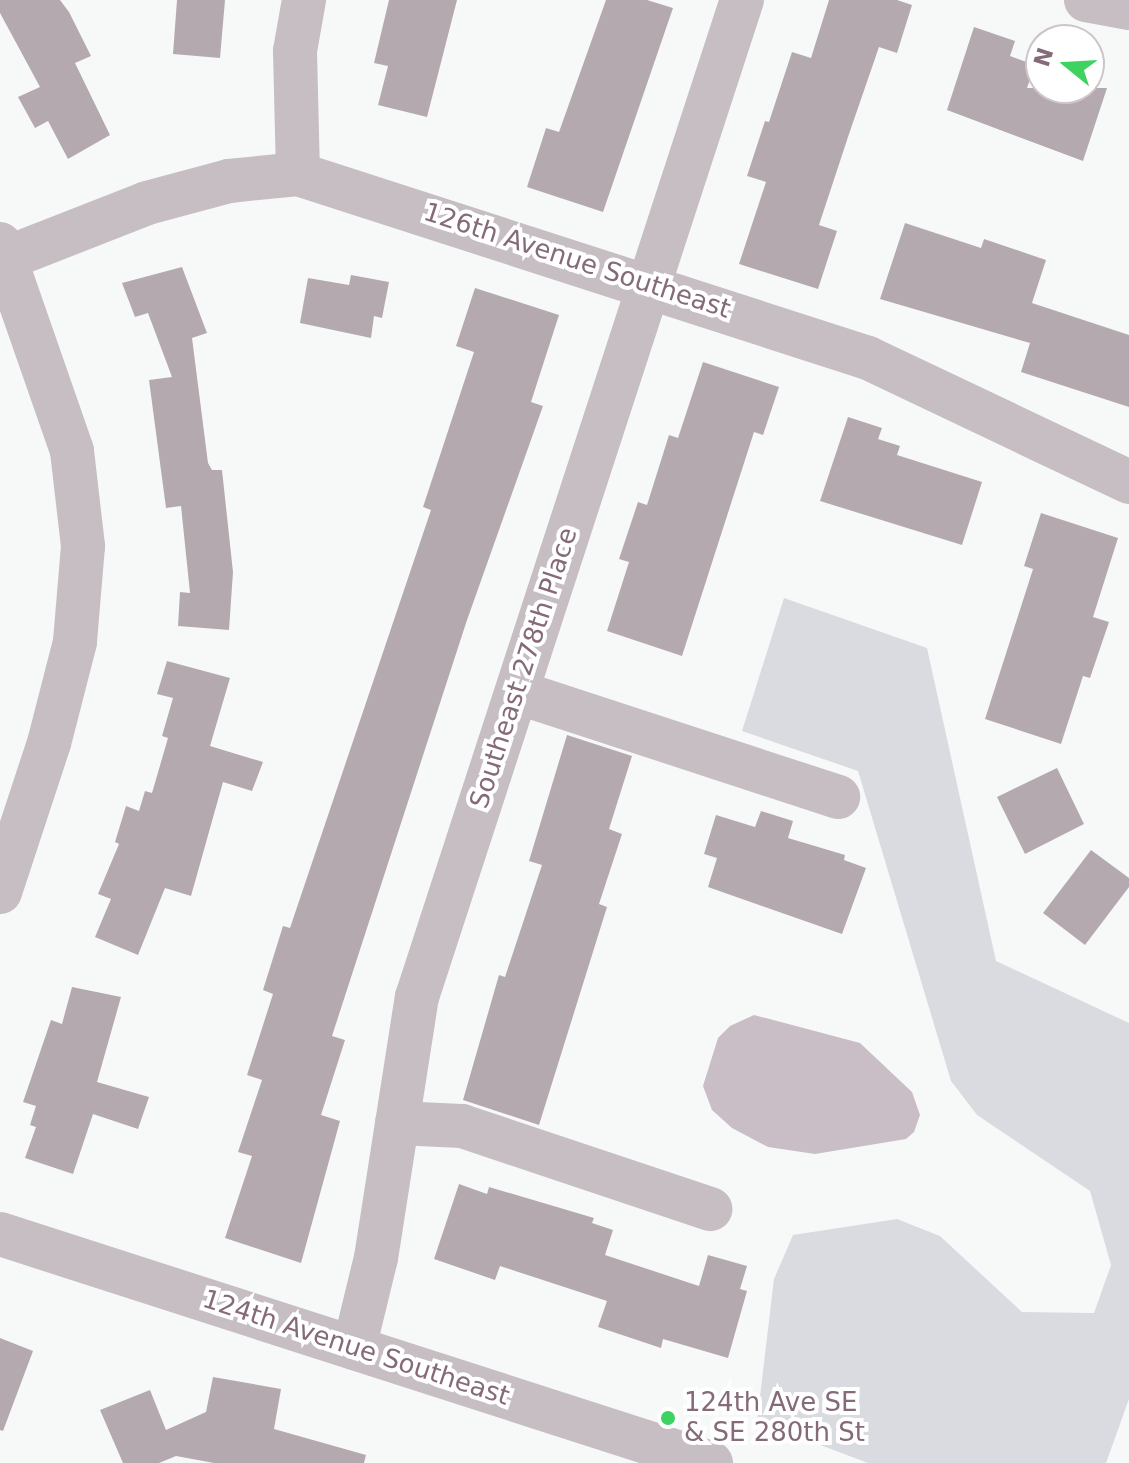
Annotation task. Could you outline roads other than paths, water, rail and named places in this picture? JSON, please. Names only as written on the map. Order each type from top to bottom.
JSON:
[{"type":"street","points":[[298,174],[295,51],[304,0]]},
{"type":"street","name":"Southeast 278th Place","points":[[354,1348],[376,1258],[417,997],[742,0]]},
{"type":"street","points":[[1086,0],[1129,8]]},
{"type":"street","name":"126th Avenue Southeast","points":[[4,251],[147,203],[229,181],[298,174],[650,284],[868,358],[1129,482]]},
{"type":"street","points":[[0,892],[49,743],[75,642],[83,546],[72,451],[4,251]]},
{"type":"street","points":[[517,692],[838,797]]},
{"type":"street","points":[[397,1123],[462,1126],[710,1209]]},
{"type":"street","name":"124th Avenue Southeast","points":[[0,1234],[711,1463]]},
{"type":"place","name":"124th Ave SE & SE 280th St","points":[[668,1418]]}]
